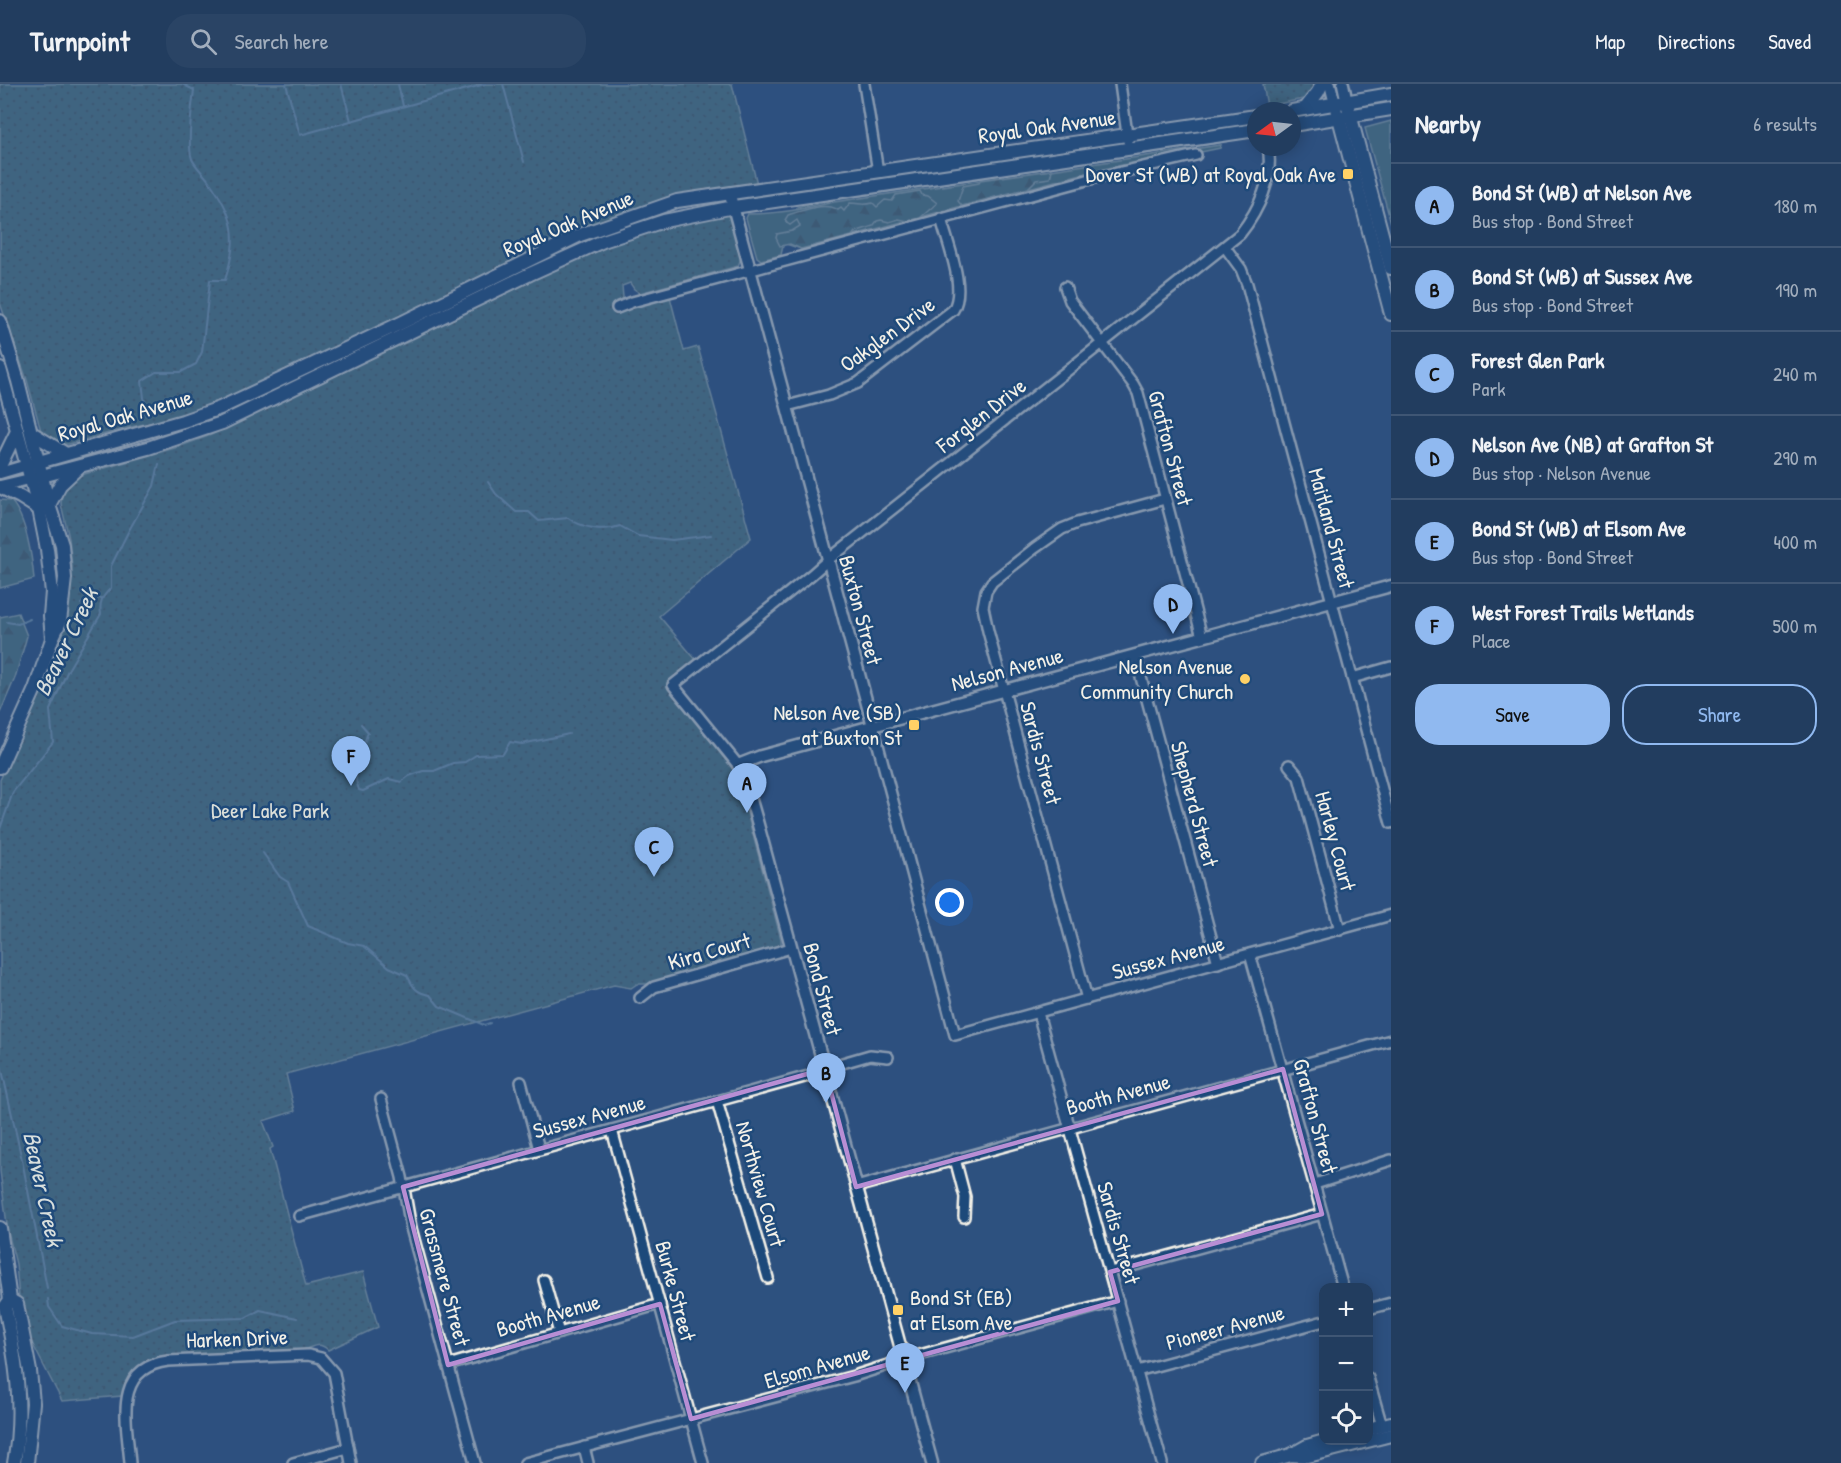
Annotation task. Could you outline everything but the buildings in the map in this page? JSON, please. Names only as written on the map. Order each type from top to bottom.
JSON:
[{"type":"main road","points":[[1305,109],[1322,84]]},
{"type":"main road","points":[[1301,110],[1391,94]]},
{"type":"main road","points":[[1341,104],[1391,314]]},
{"type":"main road","points":[[1301,124],[1391,109]]},
{"type":"main road","name":"Royal Oak Avenue","points":[[527,269],[580,235],[677,201],[1247,117]]},
{"type":"main road","points":[[1344,117],[1391,268]]},
{"type":"main road","name":"Royal Oak Avenue","points":[[36,477],[148,448],[222,423],[404,329],[527,269],[632,230],[672,219],[734,207],[1247,131]]},
{"type":"main road","points":[[0,321],[39,462],[36,477]]},
{"type":"main road","name":"Royal Oak Avenue","points":[[39,462],[183,422],[404,329]]},
{"type":"main road","points":[[0,369],[26,465],[36,477],[44,507],[52,592],[50,616],[52,639],[35,689],[0,767]]},
{"type":"main road","points":[[0,466],[17,432]]},
{"type":"main road","points":[[32,433],[66,454]]},
{"type":"main road","points":[[44,507],[60,485],[79,467]]},
{"type":"main road","points":[[0,486],[44,507]]},
{"type":"main road","points":[[0,1228],[18,1384],[18,1431],[14,1463]]},
{"type":"main road","points":[[8,1310],[30,1371],[33,1403],[27,1463]]},
{"type":"main road","points":[[1291,1455],[1308,1456],[1391,1435]]},
{"type":"main road","points":[[1262,1463],[1291,1455],[1319,1443]]},
{"type":"street","points":[[864,84],[878,172]]},
{"type":"street","points":[[1120,84],[1130,149]]},
{"type":"street","points":[[1330,84],[1341,104]]},
{"type":"street","points":[[1341,104],[1343,84]]},
{"type":"street","points":[[617,308],[750,269],[941,218],[1087,180],[1196,155]]},
{"type":"street","name":"Forglen Drive","points":[[673,685],[1240,234],[1258,207],[1269,169],[1268,156]]},
{"type":"street","name":"Buxton Street","points":[[730,194],[955,1035]]},
{"type":"street","name":"Oakglen Drive","points":[[787,406],[829,395],[858,383],[953,310],[958,301],[959,286],[941,218]]},
{"type":"street","name":"Maitland Street","points":[[1225,247],[1241,269],[1247,285],[1352,678],[1386,788],[1391,824]]},
{"type":"street","name":"Grafton Street","points":[[1065,287],[1070,301],[1138,393],[1202,637]]},
{"type":"street","name":"Royal Oak Avenue","points":[[0,473],[39,462]]},
{"type":"street","name":"Royal Oak Avenue","points":[[0,486],[36,477]]},
{"type":"street","name":"Sardis Street","points":[[1087,999],[983,612],[984,596],[989,586],[1062,529],[1165,499]]},
{"type":"street","name":"Nelson Avenue","points":[[738,765],[761,756],[1391,586]]},
{"type":"street","name":"Shepherd Street","points":[[1135,655],[1218,963]]},
{"type":"street","points":[[1352,678],[1391,667]]},
{"type":"street","name":"Bond Street","points":[[673,685],[738,765],[747,787],[932,1463]]},
{"type":"street","name":"Harley Court","points":[[1289,765],[1299,777],[1340,930]]},
{"type":"street","name":"Sussex Avenue","points":[[955,1035],[1391,915]]},
{"type":"street","name":"Kira Court","points":[[640,998],[654,987],[791,948]]},
{"type":"street","name":"Grafton Street","points":[[1250,954],[1342,1283]]},
{"type":"street","name":"Sardis Street","points":[[1038,1013],[1162,1463]]},
{"type":"street","name":"Booth Avenue","points":[[856,1187],[1391,1040]]},
{"type":"street","name":"Sussex Avenue","points":[[299,1216],[817,1073],[870,1055],[888,1057]]},
{"type":"street","points":[[521,1082],[539,1149]]},
{"type":"street","name":"Grassmere Street","points":[[381,1099],[411,1228],[475,1463]]},
{"type":"street","name":"Northview Court","points":[[717,1101],[768,1278]]},
{"type":"street","name":"Burke Street","points":[[612,1130],[704,1463]]},
{"type":"street","points":[[955,1159],[965,1197],[964,1217]]},
{"type":"street","points":[[1315,1184],[1391,1160]]},
{"type":"street","points":[[1110,1272],[1322,1214]]},
{"type":"street","points":[[544,1280],[559,1333]]},
{"type":"street","name":"Elsom Avenue","points":[[525,1463],[854,1376],[1118,1301]]},
{"type":"street","points":[[1373,1308],[1391,1303]]},
{"type":"street","name":"Booth Avenue","points":[[448,1365],[660,1304]]},
{"type":"street","name":"Pioneer Avenue","points":[[1137,1371],[1319,1322]]},
{"type":"street","name":"Harken Drive","points":[[130,1463],[126,1404],[129,1387],[143,1370],[168,1361],[317,1356],[324,1360],[334,1373],[351,1463]]},
{"type":"street","points":[[1373,1391],[1386,1424]]},
{"type":"street","points":[[584,1447],[588,1463]]},
{"type":"street","points":[[293,1463],[348,1448]]},
{"type":"highlighted area","points":[[825,1069],[856,1187],[1283,1069],[1322,1214],[1110,1272],[1118,1301],[691,1419],[660,1304],[448,1365],[403,1187]]},
{"type":"green space","name":"Deer Lake Park","points":[[0,84],[732,84],[757,184],[701,193],[522,258],[532,279],[609,244],[682,221],[726,214],[730,217],[741,258],[738,266],[640,293],[630,283],[622,286],[623,297],[618,310],[670,297],[684,351],[698,347],[751,538],[659,616],[696,660],[667,684],[734,771],[781,944],[777,948],[647,984],[637,984],[631,988],[614,985],[286,1074],[295,1111],[263,1121],[273,1147],[270,1149],[306,1286],[363,1272],[378,1327],[328,1350],[319,1345],[303,1350],[161,1357],[147,1363],[131,1376],[122,1396],[62,1401],[29,1337],[19,1298],[16,1264],[8,1232],[0,1171],[0,780],[37,701],[66,620],[72,567],[69,538],[61,504],[62,492],[74,477],[178,447],[211,435],[365,360],[410,341],[399,318],[231,398],[191,414],[69,444],[59,444],[44,436],[0,303]]},
{"type":"green space","points":[[1263,84],[1318,84],[1308,98],[1288,102],[1266,102]]},
{"type":"green space","points":[[1391,121],[1391,223],[1365,128]]},
{"type":"green space","points":[[1216,141],[1219,143],[834,200],[797,209],[797,207],[833,197]]},
{"type":"green space","points":[[1221,145],[1220,148],[1201,152],[1193,150],[1085,173],[801,249],[786,244],[783,246],[781,255],[761,260],[757,257],[746,218],[748,214],[791,211],[834,202]]},
{"type":"green space","points":[[1052,170],[1050,178],[1036,180],[1028,188],[962,206],[958,201],[963,186],[979,183],[980,180]]},
{"type":"green space","points":[[920,191],[922,195],[928,196],[937,203],[920,218],[908,221],[899,219],[889,222],[877,221],[873,226],[855,232],[852,236],[801,249],[790,244],[780,246],[776,238],[777,234],[792,231],[800,226],[797,220],[790,225],[785,220],[788,215],[794,213],[820,207],[838,210],[841,208],[844,211],[850,203],[873,203],[877,207],[885,200],[892,201],[896,195]]},
{"type":"green space","points":[[0,500],[11,501],[21,517],[30,549],[34,579],[0,588]]},
{"type":"green space","points":[[18,613],[27,636],[15,678],[0,713],[0,617]]},
{"type":"waterway","name":"Beaver Creek","points":[[146,415],[142,381],[156,372],[181,372],[196,364],[202,352],[210,280],[225,280],[232,251],[233,239],[229,217],[218,194],[192,159],[190,136],[194,90],[182,84]]},
{"type":"waterway","points":[[286,84],[300,135],[485,84]]},
{"type":"waterway","points":[[341,84],[351,121]]},
{"type":"waterway","points":[[398,84],[403,106]]},
{"type":"waterway","points":[[503,84],[524,162]]},
{"type":"waterway","name":"Beaver Creek","points":[[0,829],[13,792],[53,742],[50,710],[68,670],[101,614],[102,600],[111,588],[111,566],[154,486],[159,464]]},
{"type":"waterway","points":[[488,482],[496,494],[516,512],[529,512],[539,521],[568,518],[593,528],[607,529],[620,526],[638,536],[672,540],[711,535]]},
{"type":"waterway","points":[[81,604],[91,598],[102,598]]},
{"type":"waterway","points":[[7,622],[18,624],[30,619]]},
{"type":"waterway","points":[[361,724],[368,732],[362,749],[368,758],[357,768],[356,781],[359,790],[363,791],[389,779],[401,782],[409,776],[423,771],[434,771],[453,763],[465,762],[476,755],[503,754],[510,742],[522,744],[569,734]]},
{"type":"waterway","points":[[263,853],[280,877],[288,882],[308,926],[348,943],[364,946],[389,967],[407,975],[416,989],[430,995],[439,1006],[484,1025],[490,1023]]},
{"type":"waterway","name":"Beaver Creek","points":[[0,1061],[47,1288]]},
{"type":"waterway","name":"Beaver Creek","points":[[48,1299],[49,1307],[62,1326],[92,1334],[133,1336],[175,1320],[245,1318],[260,1310],[297,1318]]},
{"type":"place","name":"Dover St (WB) at Royal Oak Ave","points":[[1348,174]]},
{"type":"place","name":"Nelson Ave (NB) at Grafton St","points":[[1173,634]]},
{"type":"place","name":"Nelson Avenue Community Church","points":[[1245,679]]},
{"type":"place","name":"Nelson Ave (SB) at Buxton St","points":[[914,725]]},
{"type":"place","name":"West Forest Trails Wetlands","points":[[351,786]]},
{"type":"place","name":"Bond St (WB) at Nelson Ave","points":[[747,813]]},
{"type":"place","name":"Forest Glen Park","points":[[654,877]]},
{"type":"place","name":"Bond St (WB) at Sussex Ave","points":[[826,1103]]},
{"type":"place","name":"Bond St (EB) at Elsom Ave","points":[[898,1310]]},
{"type":"place","name":"Bond St (WB) at Elsom Ave","points":[[905,1393]]}]
